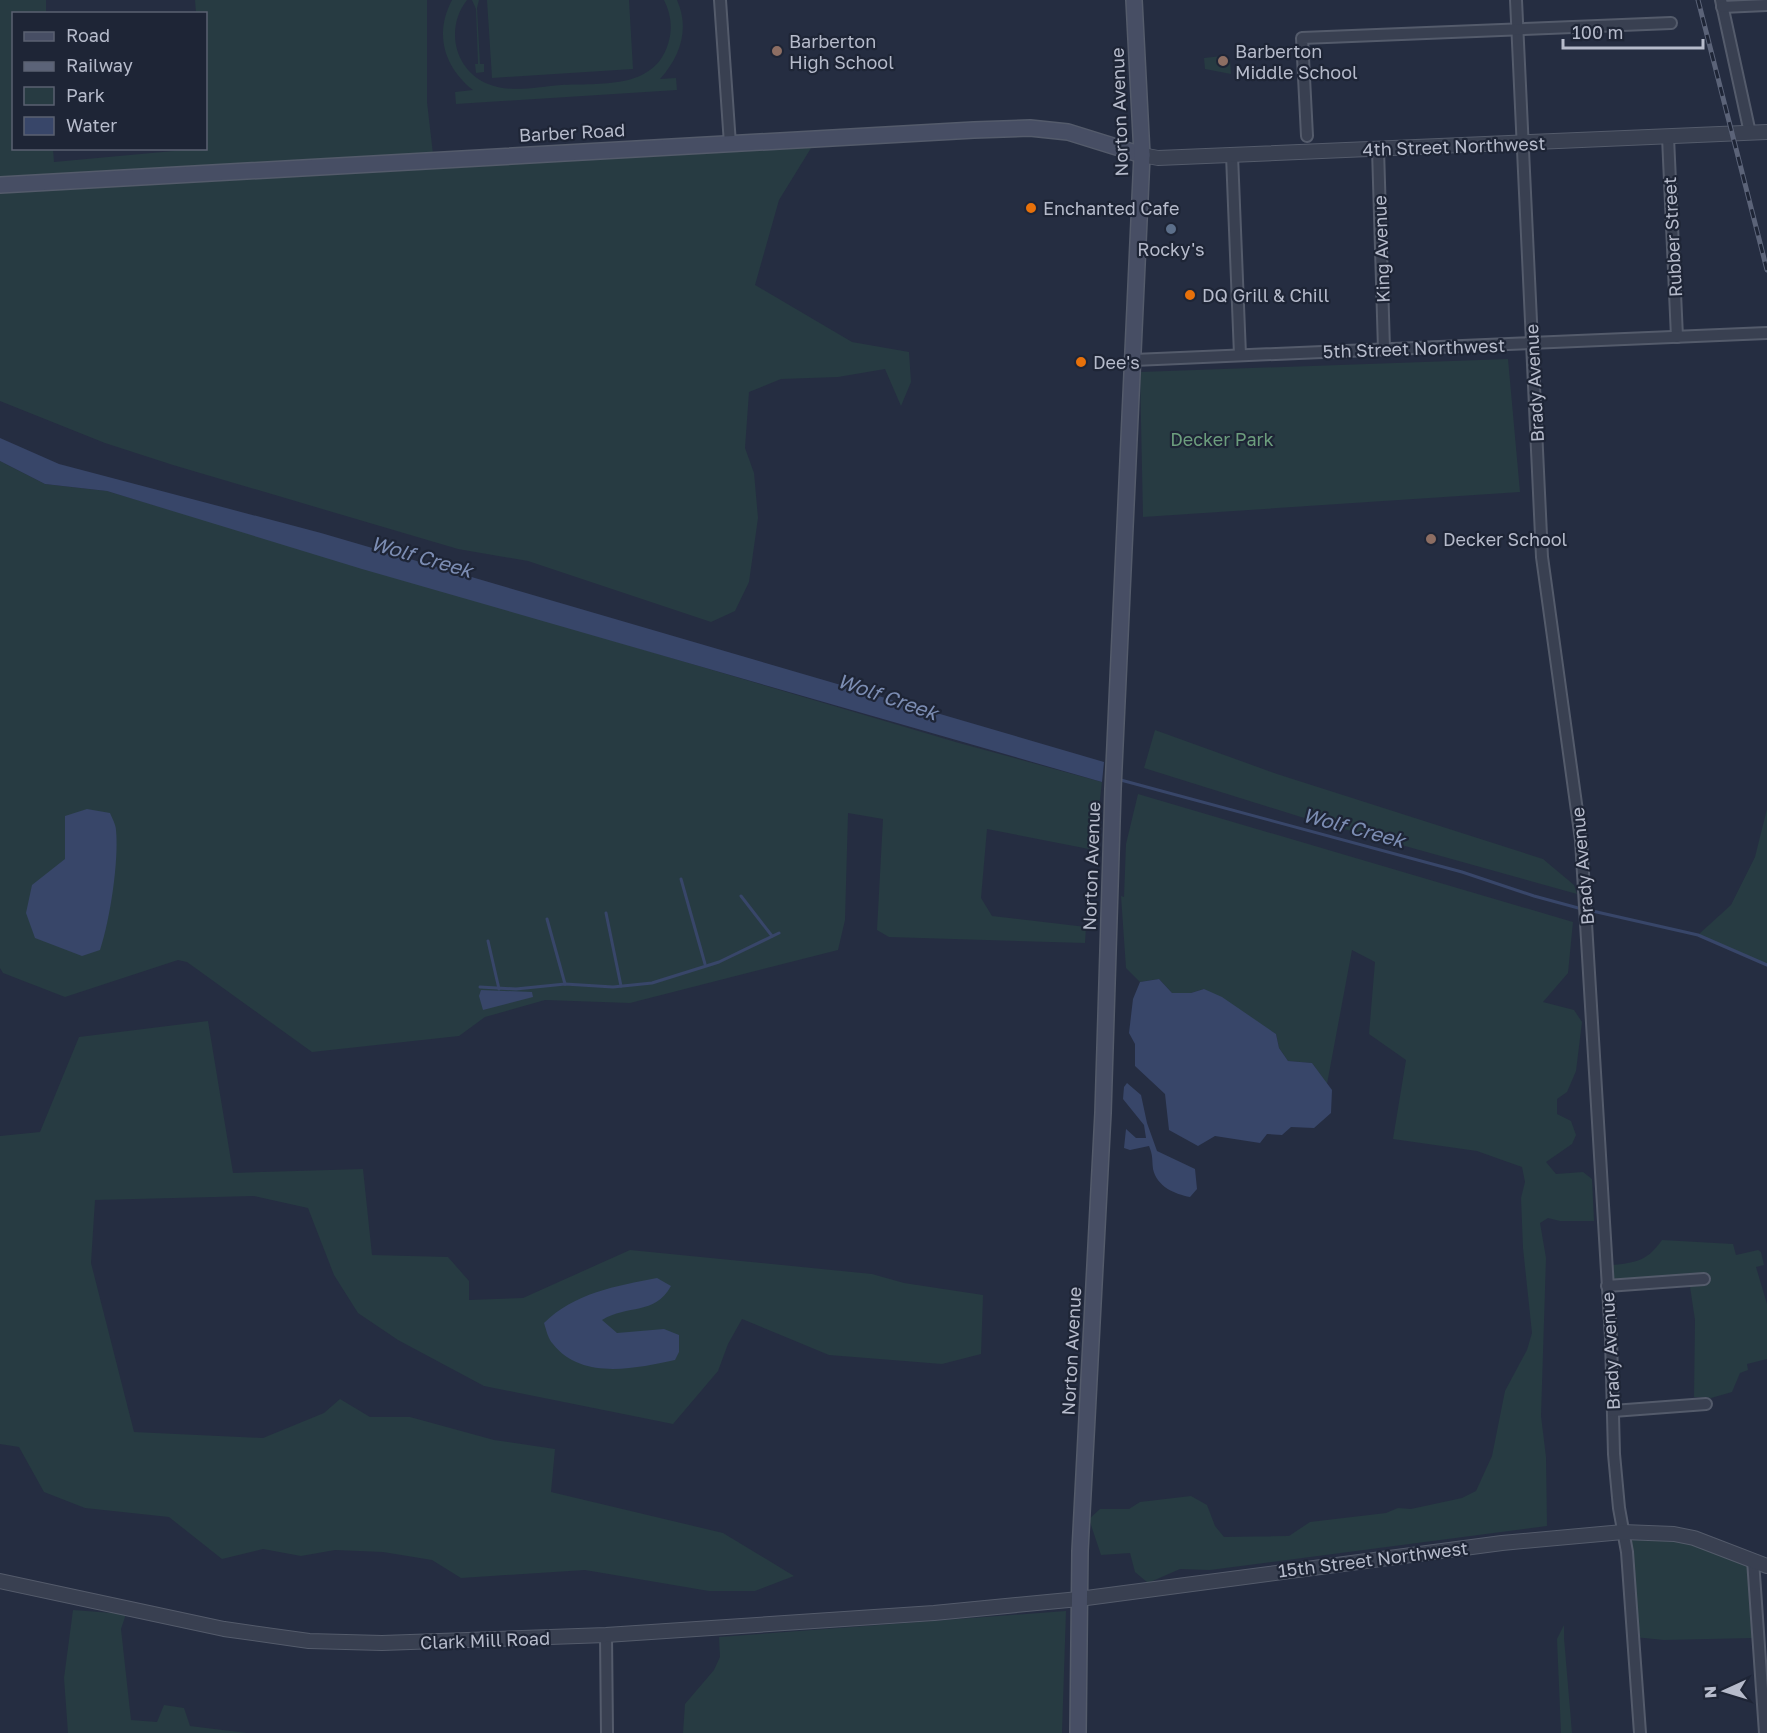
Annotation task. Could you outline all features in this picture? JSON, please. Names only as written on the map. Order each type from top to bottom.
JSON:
[{"type":"main road","name":"Norton Avenue","points":[[1078,1733],[1079,1599],[1103,1113],[1114,760],[1142,155],[1134,0]]},
{"type":"main road","name":"Barber Road","points":[[0,185],[1030,128],[1068,132],[1142,155]]},
{"type":"street","points":[[720,0],[730,144]]},
{"type":"street","name":"Brady Avenue","points":[[1516,0],[1542,557],[1573,776],[1584,886],[1619,1508],[1640,1733]]},
{"type":"street","points":[[1750,132],[1722,4],[1767,5]]},
{"type":"street","points":[[1307,136],[1302,39],[1671,23]]},
{"type":"street","name":"4th Street Northwest","points":[[1142,155],[1158,158],[1767,132]]},
{"type":"street","name":"Rubber Street","points":[[1668,137],[1677,337]]},
{"type":"street","name":"King Avenue","points":[[1378,149],[1384,349]]},
{"type":"street","points":[[1232,155],[1240,355]]},
{"type":"street","name":"5th Street Northwest","points":[[1134,360],[1767,333]]},
{"type":"street","points":[[1607,1286],[1704,1279]]},
{"type":"street","points":[[1613,1410],[1706,1404]]},
{"type":"street","name":"15th Street Northwest","points":[[975,1609],[1079,1599],[1488,1545],[1623,1532],[1666,1533],[1694,1538],[1767,1566]]},
{"type":"street","points":[[1753,1560],[1765,1733]]},
{"type":"street","name":"Clark Mill Road","points":[[0,1581],[206,1626],[309,1641],[382,1643],[606,1635],[975,1609]]},
{"type":"street","points":[[606,1635],[607,1733]]},
{"type":"green space","points":[[0,0],[46,0],[46,12],[12,12],[12,150],[53,150],[54,162],[207,150],[207,12],[196,12],[195,0],[427,0],[427,102],[433,154],[816,140],[779,200],[755,285],[852,342],[909,352],[911,382],[901,406],[885,369],[838,377],[781,379],[749,392],[745,448],[754,473],[758,518],[749,582],[735,611],[711,622],[528,561],[458,549],[173,465],[105,443],[0,401]]},
{"type":"green space","points":[[452,0],[467,0],[460,11],[455,35],[456,47],[467,69],[476,78],[488,84],[514,89],[624,81],[651,70],[661,59],[670,38],[670,16],[664,0],[677,0],[683,21],[681,42],[673,61],[660,79],[676,78],[677,90],[456,104],[455,92],[473,90],[455,71],[445,49],[444,25]]},
{"type":"green space","points":[[472,0],[479,0],[477,8],[480,64],[484,64],[484,72],[476,73],[475,64],[478,64],[476,9]]},
{"type":"green space","points":[[487,0],[629,0],[633,69],[492,78]]},
{"type":"green space","points":[[1222,56],[1230,59],[1231,74],[1205,69],[1204,58]]},
{"type":"green space","name":"Decker Park","points":[[1508,359],[1520,492],[1143,517],[1140,372]]},
{"type":"green space","points":[[0,461],[45,484],[107,491],[959,743],[1102,782],[1094,850],[987,829],[981,898],[992,916],[1086,927],[1085,943],[889,937],[877,930],[883,819],[848,813],[845,920],[838,950],[630,1003],[545,1000],[485,1017],[459,1036],[312,1052],[187,962],[178,960],[65,997],[3,973],[0,968]]},
{"type":"green space","points":[[1155,730],[1277,774],[1543,859],[1574,885],[1577,894],[1301,817],[1144,768]]},
{"type":"green space","points":[[1138,794],[1573,922],[1568,973],[1543,1002],[1574,1010],[1582,1022],[1576,1071],[1567,1092],[1557,1099],[1557,1114],[1571,1121],[1576,1135],[1572,1144],[1546,1162],[1556,1174],[1583,1172],[1592,1179],[1594,1221],[1560,1221],[1548,1218],[1540,1223],[1546,1258],[1541,1416],[1546,1457],[1547,1526],[1210,1570],[1180,1569],[1148,1583],[1135,1572],[1130,1553],[1101,1555],[1089,1519],[1100,1509],[1129,1509],[1140,1502],[1191,1496],[1207,1505],[1215,1526],[1224,1537],[1289,1536],[1310,1522],[1386,1513],[1398,1508],[1411,1509],[1462,1498],[1476,1491],[1492,1456],[1505,1391],[1527,1350],[1532,1333],[1523,1248],[1521,1198],[1525,1182],[1522,1167],[1477,1151],[1393,1139],[1406,1060],[1369,1034],[1375,962],[1352,950],[1327,1084],[1312,1063],[1288,1061],[1279,1048],[1276,1034],[1204,989],[1191,993],[1172,993],[1159,979],[1140,982],[1126,968],[1121,896],[1124,897],[1126,844]]},
{"type":"green space","points":[[1767,809],[1767,965],[1698,935],[1731,905],[1755,857]]},
{"type":"green space","points":[[208,1021],[233,1173],[363,1169],[372,1255],[448,1257],[469,1281],[469,1300],[523,1298],[630,1250],[872,1274],[904,1283],[983,1295],[981,1354],[942,1364],[829,1355],[742,1319],[728,1344],[718,1371],[673,1424],[484,1386],[398,1340],[358,1313],[334,1275],[308,1208],[254,1196],[95,1200],[91,1263],[134,1432],[263,1438],[324,1413],[340,1399],[370,1417],[410,1417],[494,1440],[555,1449],[551,1492],[723,1533],[794,1576],[755,1591],[709,1591],[585,1570],[461,1578],[432,1560],[383,1552],[335,1550],[301,1556],[263,1549],[222,1559],[169,1517],[85,1508],[44,1492],[19,1447],[0,1444],[0,1136],[40,1132],[79,1037]]},
{"type":"green space","points":[[1662,1240],[1733,1244],[1736,1255],[1758,1250],[1761,1252],[1764,1265],[1756,1267],[1767,1304],[1767,1359],[1747,1364],[1748,1370],[1740,1373],[1732,1392],[1711,1398],[1694,1397],[1695,1320],[1689,1280],[1607,1286],[1606,1266],[1644,1258]]},
{"type":"green space","points":[[1627,1535],[1674,1537],[1750,1561],[1754,1638],[1664,1640],[1634,1637]]},
{"type":"green space","points":[[73,1610],[126,1614],[121,1629],[131,1720],[157,1722],[164,1705],[184,1708],[190,1726],[247,1733],[68,1733],[64,1678]]},
{"type":"green space","points":[[1066,1611],[1062,1733],[683,1733],[685,1704],[714,1670],[720,1657],[719,1637]]},
{"type":"green space","points":[[1564,1625],[1572,1733],[1561,1733],[1557,1639]]},
{"type":"water","points":[[0,438],[59,464],[321,533],[1104,762],[1102,782],[362,569],[107,491],[45,484],[0,461]]},
{"type":"water","points":[[87,809],[110,813],[116,828],[117,843],[115,874],[104,938],[100,950],[82,956],[35,938],[26,913],[32,885],[65,859],[65,816]]},
{"type":"water","points":[[1159,979],[1172,993],[1191,993],[1204,989],[1222,997],[1276,1034],[1279,1048],[1288,1061],[1312,1063],[1332,1090],[1331,1113],[1314,1128],[1291,1127],[1282,1135],[1267,1134],[1260,1143],[1215,1136],[1198,1146],[1169,1130],[1165,1094],[1135,1066],[1135,1044],[1129,1033],[1133,999],[1140,982]]},
{"type":"water","points":[[481,990],[532,992],[533,997],[483,1010],[479,996]]},
{"type":"water","points":[[1127,1083],[1141,1095],[1147,1123],[1157,1151],[1195,1169],[1197,1189],[1190,1197],[1173,1192],[1158,1181],[1153,1169],[1149,1146],[1130,1150],[1124,1148],[1126,1129],[1136,1138],[1146,1138],[1144,1125],[1123,1099],[1124,1087]]},
{"type":"water","points":[[657,1278],[671,1286],[657,1302],[602,1320],[617,1333],[664,1329],[679,1335],[679,1352],[675,1360],[627,1368],[594,1367],[565,1356],[553,1344],[544,1323],[569,1304],[596,1292]]},
{"type":"waterway","name":"Wolf Creek","points":[[1117,779],[1462,872],[1582,909]]},
{"type":"waterway","points":[[681,879],[705,964]]},
{"type":"waterway","points":[[741,896],[772,936]]},
{"type":"waterway","name":"Wolf Creek","points":[[1588,910],[1698,935],[1767,965]]},
{"type":"waterway","points":[[606,913],[621,986]]},
{"type":"waterway","points":[[547,919],[565,984]]},
{"type":"waterway","points":[[480,987],[516,989],[565,984],[613,987],[652,983],[719,962],[779,933]]},
{"type":"waterway","points":[[488,941],[499,989]]},
{"type":"railway","points":[[1698,0],[1767,270]]},
{"type":"place","name":"Barberton High School","points":[[777,51]]},
{"type":"place","name":"Barberton Middle School","points":[[1223,61]]},
{"type":"place","name":"Enchanted Cafe","points":[[1031,208]]},
{"type":"place","name":"Rocky's","points":[[1171,229]]},
{"type":"place","name":"DQ Grill & Chill","points":[[1190,295]]},
{"type":"place","name":"Dee's","points":[[1081,362]]},
{"type":"place","name":"Decker School","points":[[1431,539]]}]
